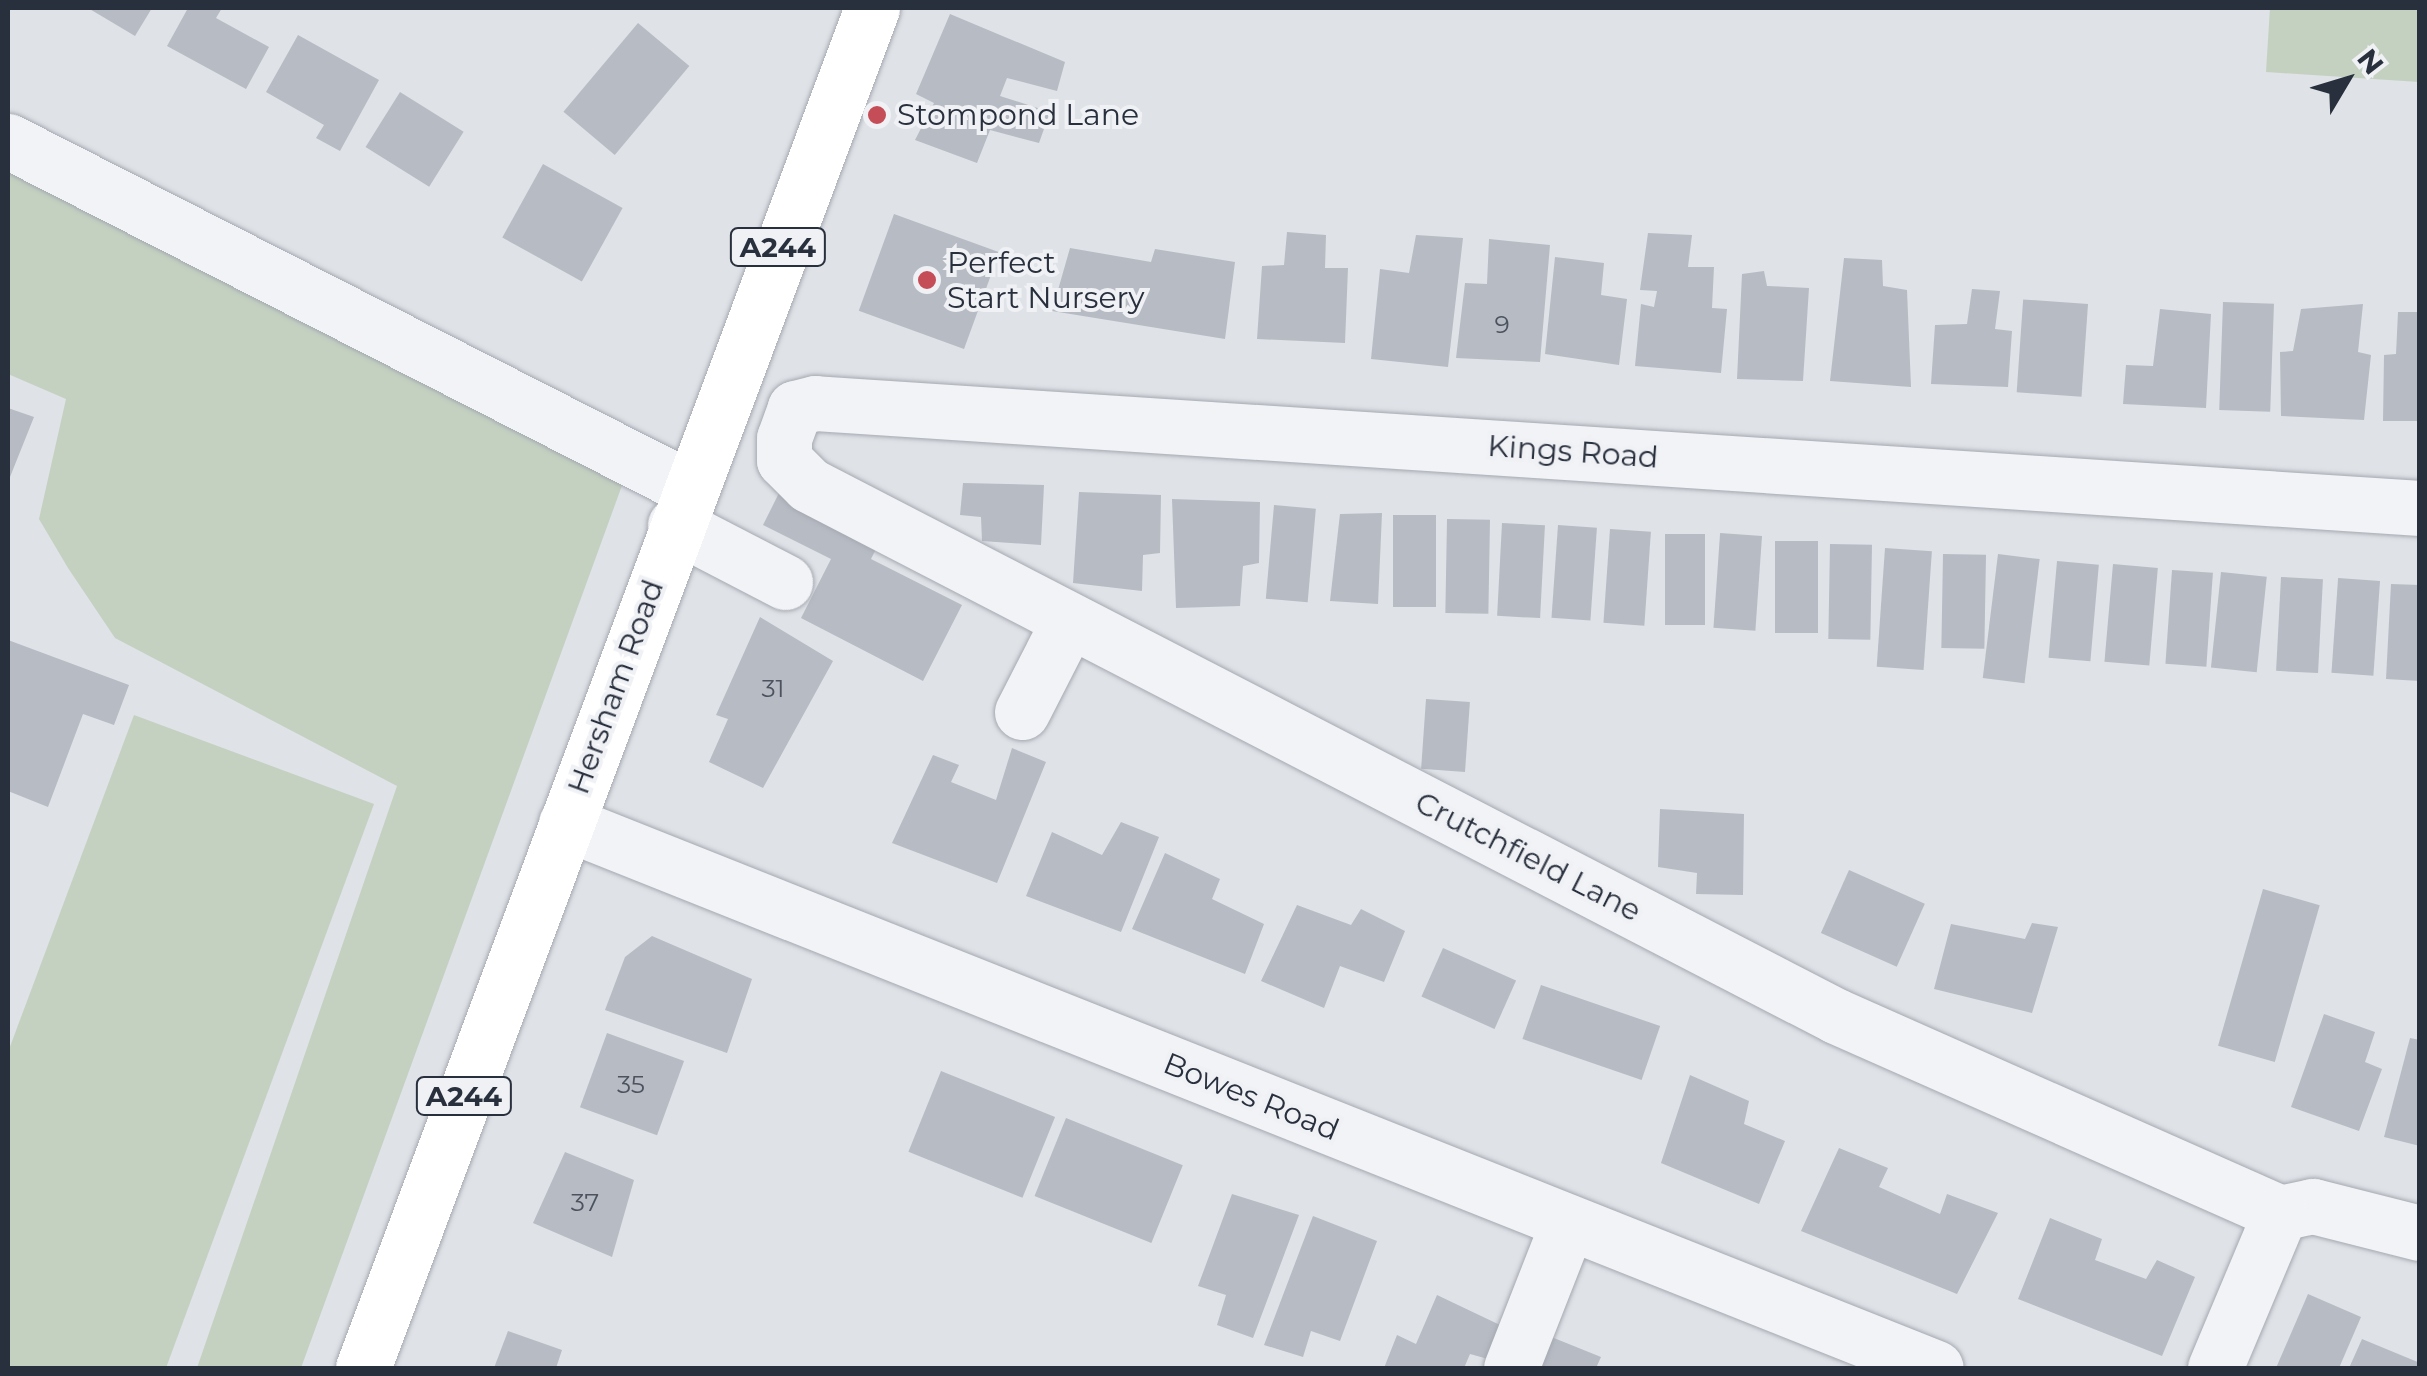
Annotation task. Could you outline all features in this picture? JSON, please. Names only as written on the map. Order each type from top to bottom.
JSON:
[{"type":"main road","name":"Hersham Road","points":[[363,1368],[681,506],[872,8]]},
{"type":"street","points":[[8,141],[681,506],[785,582]]},
{"type":"street","name":"Kings Road","points":[[791,472],[788,423],[795,408],[815,403],[2420,508]]},
{"type":"street","name":"Crutchfield Lane","points":[[791,472],[1836,1016],[2280,1213],[2313,1206],[2420,1234]]},
{"type":"street","points":[[1022,712],[1069,620]]},
{"type":"street","name":"Bowes Road","points":[[566,823],[1567,1225],[1936,1368]]},
{"type":"street","points":[[2215,1368],[2280,1213]]},
{"type":"street","points":[[1510,1368],[1567,1225]]},
{"type":"green space","points":[[2270,8],[2419,8],[2419,82],[2266,72]]},
{"type":"green space","points":[[8,141],[632,458],[301,1368],[197,1368],[397,786],[115,638],[68,568],[39,519],[66,399],[8,374]]},
{"type":"green space","points":[[134,715],[374,804],[166,1368],[8,1368],[8,1052]]},
{"type":"building","points":[[88,8],[152,8],[135,36]]},
{"type":"building","points":[[188,8],[222,8],[216,18],[269,47],[246,89],[167,46]]},
{"type":"building","points":[[950,14],[1065,62],[1057,91],[1007,78],[1000,96],[1050,112],[1039,143],[990,130],[977,163],[915,140],[934,103],[916,94]]},
{"type":"building","points":[[638,23],[689,66],[615,155],[563,112]]},
{"type":"building","points":[[298,35],[379,80],[340,151],[316,138],[324,125],[266,92]]},
{"type":"building","points":[[400,92],[464,132],[429,187],[366,147]]},
{"type":"building","points":[[543,164],[623,208],[582,282],[502,237]]},
{"type":"building","name":"Perfect Start Nursery","points":[[894,214],[999,252],[964,349],[859,311]]},
{"type":"building","points":[[1287,232],[1326,235],[1325,268],[1348,268],[1345,343],[1257,339],[1262,266],[1284,265]]},
{"type":"building","points":[[1648,233],[1692,235],[1688,267],[1714,267],[1712,308],[1727,309],[1721,373],[1635,366],[1641,304],[1654,307],[1657,291],[1640,290]]},
{"type":"building","points":[[1416,235],[1463,238],[1448,367],[1371,359],[1380,269],[1409,273]]},
{"type":"building","points":[[1489,239],[1550,245],[1540,362],[1456,358],[1465,283],[1487,284]]},
{"type":"building","points":[[1070,248],[1151,262],[1155,249],[1235,262],[1225,339],[1052,311]]},
{"type":"building","points":[[1555,257],[1604,263],[1601,295],[1627,299],[1619,365],[1545,354]]},
{"type":"building","points":[[1844,258],[1882,260],[1883,286],[1907,290],[1911,387],[1830,381]]},
{"type":"building","points":[[1764,271],[1767,286],[1809,288],[1803,381],[1737,379],[1742,274]]},
{"type":"building","points":[[1972,289],[2000,291],[1995,329],[2012,331],[2008,387],[1931,384],[1935,325],[1967,324]]},
{"type":"building","points":[[2023,299],[2088,304],[2082,397],[2017,392]]},
{"type":"building","points":[[2223,302],[2274,304],[2270,412],[2219,410]]},
{"type":"building","points":[[2363,304],[2358,352],[2371,355],[2364,420],[2281,416],[2280,352],[2293,351],[2301,309]]},
{"type":"building","points":[[2160,309],[2211,314],[2206,408],[2123,404],[2126,365],[2153,366]]},
{"type":"building","points":[[2398,312],[2420,312],[2420,421],[2383,421],[2384,355],[2396,354]]},
{"type":"building","points":[[8,408],[34,417],[8,482]]},
{"type":"building","points":[[963,483],[1044,485],[1041,545],[982,541],[981,517],[960,515]]},
{"type":"building","points":[[1079,492],[1161,495],[1160,553],[1143,555],[1142,591],[1073,583]]},
{"type":"building","points":[[779,493],[879,543],[871,559],[962,605],[923,681],[801,618],[831,559],[763,525]]},
{"type":"building","points":[[1172,499],[1260,502],[1259,563],[1243,566],[1240,606],[1176,608]]},
{"type":"building","points":[[1274,505],[1316,509],[1308,602],[1266,599]]},
{"type":"building","points":[[1382,513],[1378,604],[1330,601],[1340,514]]},
{"type":"building","points":[[1393,515],[1436,515],[1436,607],[1393,607]]},
{"type":"building","points":[[1447,519],[1490,520],[1488,614],[1445,613]]},
{"type":"building","points":[[1502,523],[1545,525],[1540,618],[1497,616]]},
{"type":"building","points":[[1558,525],[1597,528],[1590,620],[1552,618]]},
{"type":"building","points":[[1610,529],[1651,532],[1644,626],[1603,623]]},
{"type":"building","points":[[1720,533],[1762,536],[1755,631],[1713,628]]},
{"type":"building","points":[[1665,534],[1705,534],[1705,625],[1665,625]]},
{"type":"building","points":[[1775,541],[1818,541],[1818,633],[1775,633]]},
{"type":"building","points":[[1830,544],[1872,545],[1870,640],[1828,639]]},
{"type":"building","points":[[1885,548],[1932,551],[1924,670],[1877,667]]},
{"type":"building","points":[[1943,554],[1986,555],[1984,649],[1941,648]]},
{"type":"building","points":[[1998,554],[2040,559],[2024,683],[1983,678]]},
{"type":"building","points":[[2057,561],[2099,565],[2090,661],[2049,658]]},
{"type":"building","points":[[2113,564],[2158,568],[2149,666],[2104,662]]},
{"type":"building","points":[[2172,570],[2213,573],[2206,667],[2165,664]]},
{"type":"building","points":[[2221,572],[2267,577],[2257,672],[2211,667]]},
{"type":"building","points":[[2281,577],[2323,579],[2318,673],[2276,671]]},
{"type":"building","points":[[2338,578],[2380,581],[2373,676],[2331,673]]},
{"type":"building","points":[[2391,584],[2420,585],[2420,681],[2386,679]]},
{"type":"building","points":[[760,617],[833,661],[763,788],[709,762],[728,719],[716,715]]},
{"type":"building","points":[[8,640],[129,685],[114,725],[83,714],[48,807],[8,791]]},
{"type":"building","points":[[1426,699],[1470,702],[1465,772],[1421,769]]},
{"type":"building","points":[[1012,748],[1046,762],[997,883],[892,843],[933,755],[959,765],[951,782],[996,800]]},
{"type":"building","points":[[1660,809],[1744,814],[1743,895],[1696,894],[1697,873],[1658,867]]},
{"type":"building","points":[[1121,822],[1159,837],[1121,932],[1026,896],[1052,832],[1102,855]]},
{"type":"building","points":[[1165,853],[1220,879],[1212,899],[1264,924],[1245,974],[1132,929]]},
{"type":"building","points":[[1849,870],[1925,904],[1897,967],[1821,933]]},
{"type":"building","points":[[2263,889],[2320,905],[2275,1062],[2218,1046]]},
{"type":"building","points":[[1297,905],[1351,925],[1361,909],[1405,931],[1384,982],[1340,966],[1324,1008],[1261,981]]},
{"type":"building","points":[[2032,923],[2058,927],[2032,1013],[1934,989],[1951,924],[2025,939]]},
{"type":"building","points":[[652,936],[752,979],[727,1053],[605,1010],[625,957]]},
{"type":"building","points":[[1443,948],[1516,981],[1495,1029],[1421,996]]},
{"type":"building","points":[[1541,985],[1660,1026],[1642,1080],[1522,1039]]},
{"type":"building","points":[[2324,1014],[2375,1032],[2365,1062],[2382,1069],[2359,1131],[2291,1107]]},
{"type":"building","points":[[607,1033],[684,1061],[657,1135],[580,1107]]},
{"type":"building","points":[[2410,1038],[2420,1040],[2420,1146],[2384,1137]]},
{"type":"building","points":[[941,1071],[1055,1117],[1022,1198],[908,1152]]},
{"type":"building","points":[[1690,1075],[1749,1101],[1744,1124],[1785,1141],[1759,1204],[1661,1163]]},
{"type":"building","points":[[1066,1118],[1183,1165],[1151,1243],[1035,1196]]},
{"type":"building","points":[[1839,1148],[1888,1168],[1879,1187],[1940,1214],[1947,1194],[1998,1213],[1957,1294],[1801,1231]]},
{"type":"building","points":[[565,1152],[634,1180],[612,1257],[533,1223]]},
{"type":"building","points":[[1232,1194],[1299,1215],[1253,1338],[1217,1325],[1226,1295],[1198,1286]]},
{"type":"building","points":[[1313,1216],[1377,1241],[1340,1341],[1311,1331],[1303,1357],[1264,1345]]},
{"type":"building","points":[[2050,1218],[2102,1239],[2095,1260],[2146,1279],[2157,1260],[2195,1277],[2162,1356],[2018,1299]]},
{"type":"building","points":[[2308,1294],[2361,1317],[2339,1368],[2276,1368]]},
{"type":"building","points":[[1437,1295],[1500,1325],[1488,1359],[1470,1354],[1464,1368],[1384,1368],[1397,1335],[1416,1344]]},
{"type":"building","points":[[508,1331],[562,1350],[556,1368],[494,1368]]},
{"type":"building","points":[[1544,1334],[1601,1357],[1596,1368],[1531,1368]]},
{"type":"building","points":[[2362,1339],[2420,1363],[2420,1368],[2349,1368]]},
{"type":"place","name":"Stompond Lane","points":[[877,115]]},
{"type":"place","name":"Perfect Start Nursery","points":[[927,280]]}]
